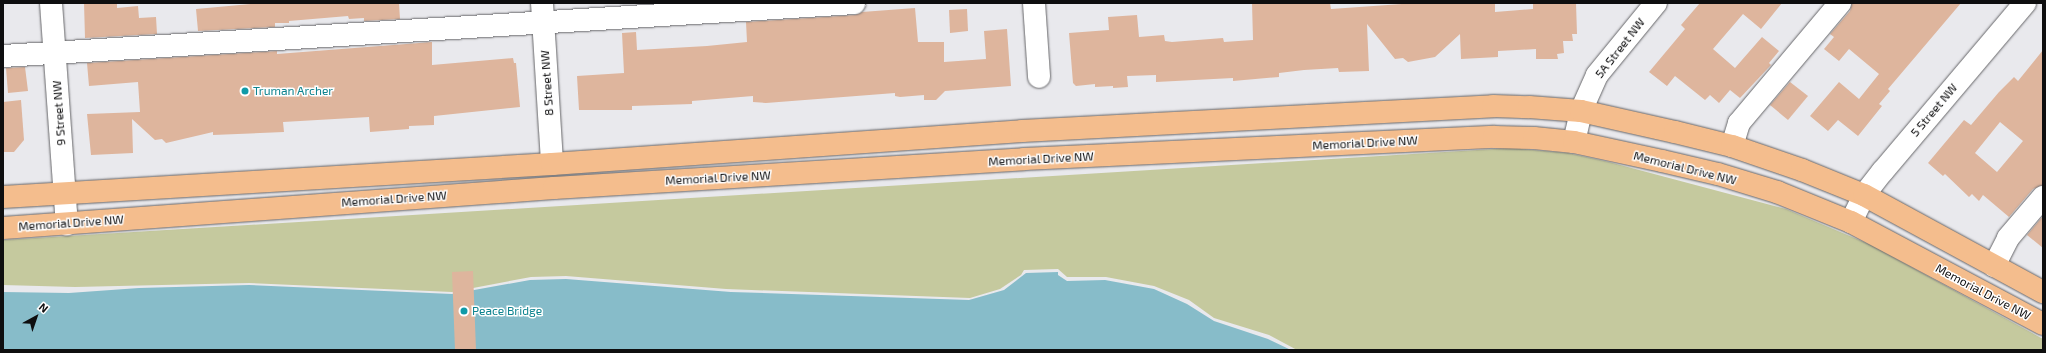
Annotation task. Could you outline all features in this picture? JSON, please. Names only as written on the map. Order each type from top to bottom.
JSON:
[{"type":"main road","name":"Memorial Drive NW","points":[[3,197],[65,192],[552,164],[1022,132],[1485,106],[1581,111],[1732,146],[1802,170],[1864,195],[2043,292]]},
{"type":"main road","name":"Memorial Drive NW","points":[[3,228],[554,188],[1024,159],[1494,137],[1574,142],[1718,174],[1777,192],[1851,222],[2043,324]]},
{"type":"street","name":"9 Street NW","points":[[51,3],[67,224]]},
{"type":"street","points":[[3,56],[55,54],[543,13],[854,3]]},
{"type":"street","points":[[1034,3],[1039,77]]},
{"type":"street","name":"5A Street NW","points":[[1574,142],[1581,111],[1597,75],[1656,3]]},
{"type":"street","points":[[1732,146],[1739,123],[1840,3]]},
{"type":"street","name":"5 Street NW","points":[[1851,222],[1864,195],[2024,3]]},
{"type":"street","name":"8 Street NW","points":[[543,13],[552,164]]},
{"type":"street","points":[[1994,266],[2008,238],[2043,197]]},
{"type":"green space","points":[[1510,148],[1568,153],[1609,162],[1786,209],[1871,245],[2043,339],[2043,350],[1297,350],[1269,335],[1214,318],[1189,300],[1154,286],[1106,277],[1067,277],[1058,269],[1024,270],[1021,275],[1000,289],[970,298],[726,289],[566,276],[531,277],[452,292],[249,283],[75,287],[3,285],[3,240]]},
{"type":"water","points":[[1058,272],[1058,275],[1067,281],[1105,280],[1154,289],[1187,304],[1214,321],[1268,339],[1291,350],[3,350],[3,292],[69,293],[139,288],[249,285],[452,294],[530,280],[566,279],[731,292],[969,300],[1004,290],[1026,273]]},
{"type":"building","points":[[84,3],[117,3],[117,8],[138,6],[139,18],[156,17],[157,34],[85,38]]},
{"type":"building","points":[[262,3],[399,3],[400,19],[364,21],[364,18],[349,19],[348,16],[289,21],[289,23],[275,23],[275,27],[198,31],[196,9]]},
{"type":"building","points":[[1252,3],[1330,3],[1331,9],[1416,3],[1495,3],[1495,12],[1533,9],[1533,3],[1576,3],[1577,34],[1572,34],[1573,41],[1563,41],[1564,53],[1557,54],[1558,59],[1536,59],[1536,49],[1498,51],[1498,57],[1461,59],[1460,34],[1435,57],[1408,62],[1403,58],[1395,59],[1367,24],[1369,71],[1339,72],[1338,68],[1304,70],[1279,73],[1279,77],[1233,81],[1233,78],[1156,82],[1156,75],[1127,76],[1128,87],[1113,88],[1113,86],[1095,87],[1095,84],[1076,86],[1073,83],[1069,33],[1109,30],[1108,17],[1137,15],[1139,37],[1164,35],[1165,41],[1172,42],[1223,38],[1224,42],[1253,40]]},
{"type":"building","points":[[1700,3],[1782,3],[1761,29],[1743,14],[1713,49],[1735,68],[1762,37],[1779,51],[1769,63],[1771,65],[1740,98],[1730,90],[1719,103],[1710,95],[1705,100],[1675,76],[1667,86],[1649,72],[1685,29],[1681,25]]},
{"type":"building","points":[[1852,3],[1961,3],[1888,89],[1890,91],[1879,104],[1882,106],[1858,136],[1838,120],[1828,131],[1810,116],[1839,82],[1859,99],[1879,74],[1849,49],[1839,61],[1824,49],[1834,37],[1830,34],[1850,11]]},
{"type":"building","points":[[915,8],[918,42],[944,42],[944,62],[986,59],[984,31],[1007,29],[1011,86],[945,91],[936,100],[924,100],[924,95],[900,97],[895,96],[895,93],[766,103],[753,102],[753,96],[692,101],[692,104],[632,106],[632,110],[579,110],[577,76],[624,73],[622,33],[636,32],[637,50],[707,46],[747,42],[746,22],[855,15],[862,12]]},
{"type":"building","points":[[967,9],[968,31],[950,33],[949,10]]},
{"type":"building","points":[[432,42],[432,65],[513,58],[514,63],[516,63],[520,107],[434,116],[434,125],[409,126],[409,129],[370,132],[369,117],[283,122],[284,132],[213,135],[213,132],[166,143],[162,139],[155,140],[132,119],[133,153],[91,155],[87,114],[140,112],[138,82],[89,86],[87,63],[277,51],[277,54]]},
{"type":"building","points":[[2043,50],[2043,185],[2033,189],[2009,217],[1983,195],[1979,201],[1972,194],[1969,197],[1945,174],[1943,176],[1928,163],[1964,120],[1971,125],[2014,77],[2018,81]],"holes":[[[2000,122],[2023,141],[1997,172],[1975,153]]]},
{"type":"building","points":[[25,67],[28,91],[8,93],[6,68]]},
{"type":"building","points":[[1790,82],[1808,96],[1788,120],[1770,105]]},
{"type":"building","points":[[21,100],[24,140],[14,152],[3,152],[3,102]]},
{"type":"building","points":[[2043,216],[2043,248],[2027,235]]},
{"type":"building","name":"Peace Bridge","points":[[473,271],[476,350],[455,350],[452,272]]},
{"type":"place","name":"Truman Archer","points":[[245,91]]},
{"type":"place","name":"Peace Bridge","points":[[464,311]]}]
